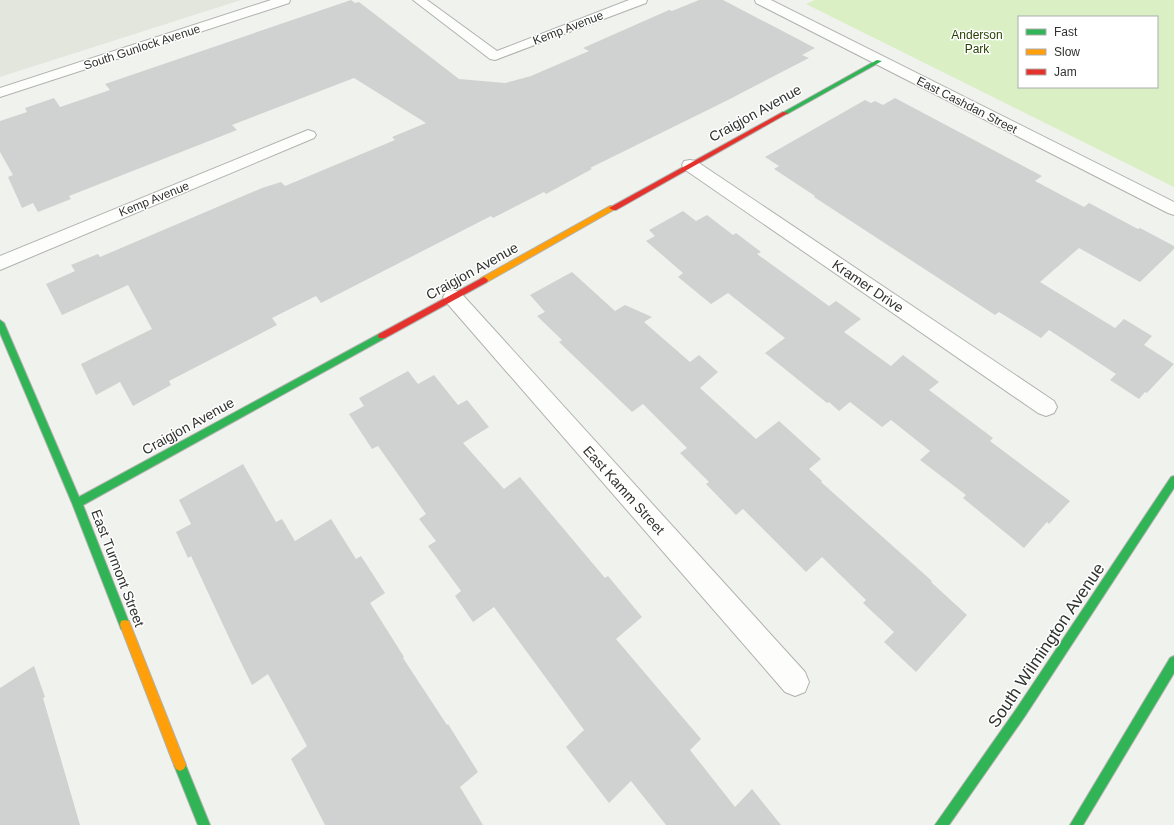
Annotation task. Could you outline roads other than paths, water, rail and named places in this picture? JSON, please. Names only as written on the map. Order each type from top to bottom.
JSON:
[{"type":"street","name":"South Gunlock Avenue","points":[[0,93],[284,0]]},
{"type":"street","name":"Kemp Avenue","points":[[419,0],[495,56],[640,0]]},
{"type":"street","name":"East Cashdan Street","points":[[761,0],[1174,209]]},
{"type":"street","name":"Craigjon Avenue","points":[[77,503],[879,61]]},
{"type":"street","name":"Kemp Avenue","points":[[0,263],[308,135]]},
{"type":"street","name":"Kramer Drive","points":[[690,165],[1046,407]]},
{"type":"street","name":"East Kamm Street","points":[[453,297],[795,682]]},
{"type":"street","name":"East Turmont Street","points":[[0,323],[77,503],[204,825]]},
{"type":"street","name":"South Wilmington Avenue","points":[[941,825],[1021,712],[1174,480]]},
{"type":"street","points":[[1076,825],[1174,662]]},
{"type":"park label","name":"Anderson Park","points":[[977,42]]}]
